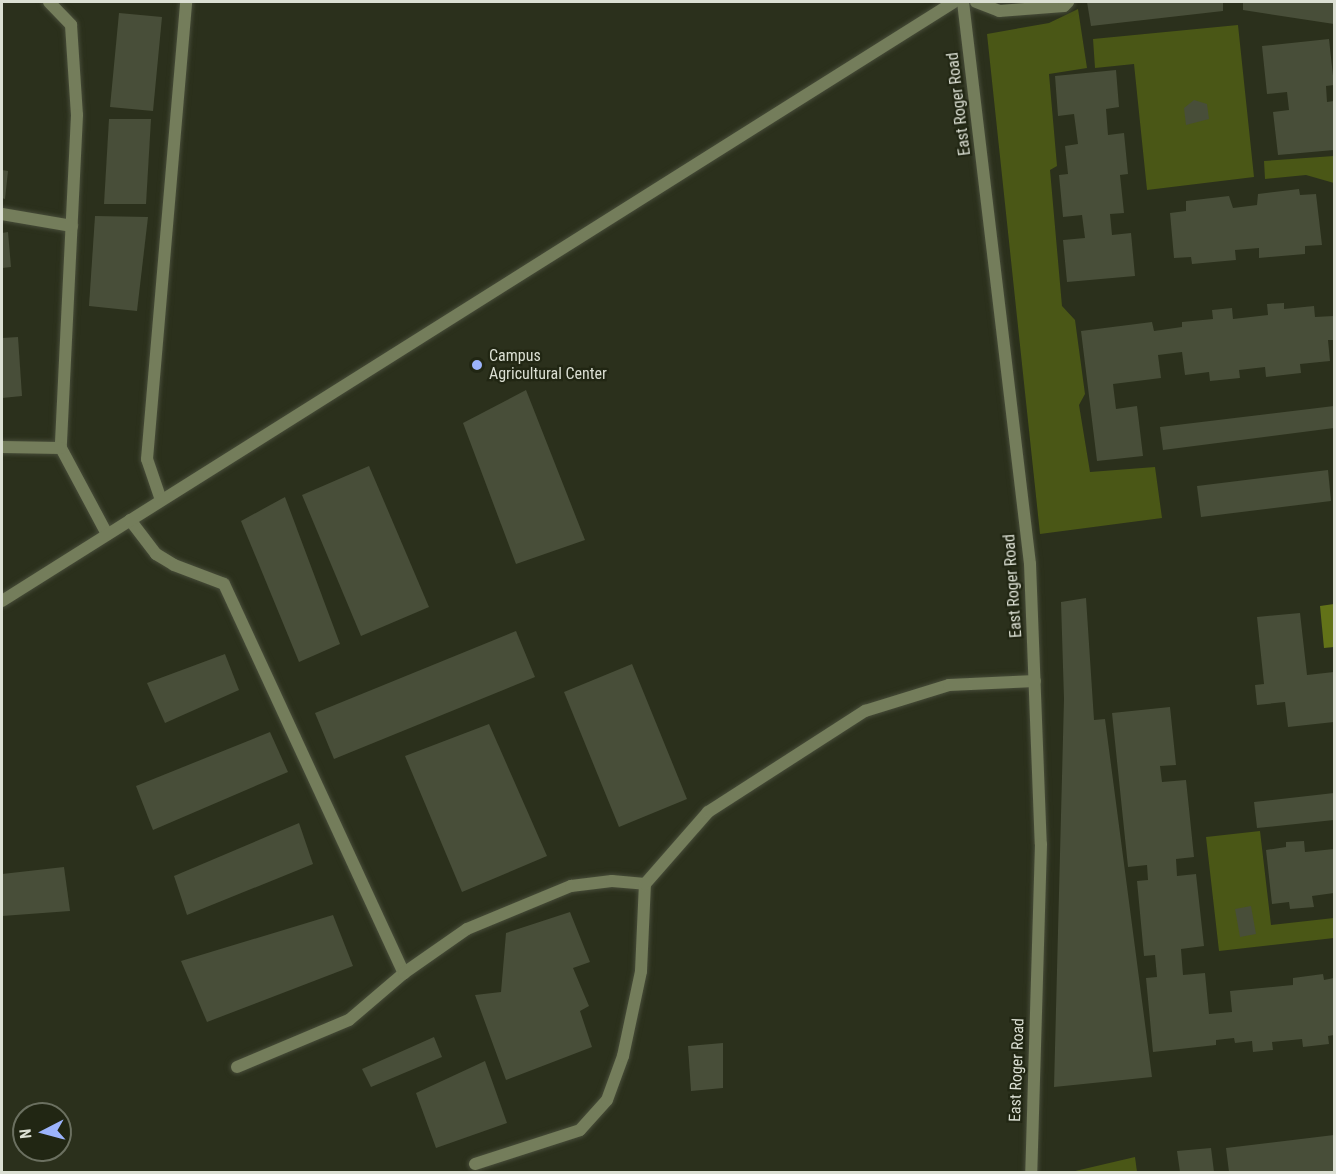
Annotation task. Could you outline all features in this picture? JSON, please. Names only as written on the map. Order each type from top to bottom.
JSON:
[{"type":"street","points":[[49,2],[71,25],[77,115],[61,448],[107,534]]},
{"type":"street","points":[[161,500],[147,459],[186,2]]},
{"type":"street","points":[[2,601],[954,2]]},
{"type":"street","name":"East Roger Road","points":[[963,2],[1030,564],[1041,843],[1031,1173]]},
{"type":"street","points":[[976,2],[999,11],[1064,6],[1068,2]]},
{"type":"street","points":[[2,214],[72,226]]},
{"type":"street","points":[[2,447],[61,448]]},
{"type":"street","points":[[130,520],[156,554],[174,565],[224,584],[404,973]]},
{"type":"street","points":[[475,1164],[580,1130],[607,1101],[623,1056],[640,971],[645,884],[708,812],[865,711],[949,685],[1035,681]]},
{"type":"street","points":[[237,1067],[349,1020],[404,973],[467,929],[571,886],[612,881],[645,884]]},
{"type":"shaded area","points":[[1078,9],[1087,68],[1049,74],[1057,166],[1050,170],[1062,306],[1075,320],[1085,394],[1079,405],[1090,472],[1155,467],[1162,518],[1040,534],[987,34],[1049,23]]},
{"type":"shaded area","points":[[1238,25],[1254,177],[1147,190],[1134,64],[1095,68],[1093,39]]},
{"type":"shaded area","points":[[1334,156],[1334,183],[1306,175],[1265,179],[1264,161]]},
{"type":"shaded area","points":[[1334,604],[1334,647],[1324,648],[1320,606]]},
{"type":"shaded area","points":[[1260,831],[1271,925],[1334,918],[1334,938],[1219,951],[1206,837]]},
{"type":"shaded area","points":[[1135,1157],[1137,1172],[1071,1172]]},
{"type":"building","points":[[1087,2],[1223,2],[1223,11],[1091,26]]},
{"type":"building","points":[[1243,2],[1334,2],[1334,24],[1243,10]]},
{"type":"building","points":[[119,13],[162,17],[153,111],[110,107]]},
{"type":"building","points":[[1329,39],[1334,85],[1326,86],[1327,102],[1334,101],[1334,150],[1278,155],[1273,112],[1289,110],[1287,92],[1267,94],[1262,46]]},
{"type":"building","points":[[1116,70],[1119,107],[1106,109],[1108,135],[1124,133],[1128,174],[1120,175],[1124,213],[1110,214],[1112,235],[1131,233],[1135,276],[1067,282],[1063,240],[1085,238],[1082,215],[1063,217],[1059,175],[1068,174],[1065,146],[1078,144],[1074,114],[1058,116],[1055,76]]},
{"type":"building","points":[[1194,100],[1207,104],[1209,119],[1186,125],[1184,108]]},
{"type":"building","points":[[109,119],[151,119],[146,204],[104,204]]},
{"type":"building","points":[[2,170],[8,171],[5,199],[2,198]]},
{"type":"building","points":[[1299,189],[1300,195],[1316,194],[1322,245],[1305,246],[1305,254],[1259,258],[1259,248],[1235,250],[1236,260],[1192,264],[1191,257],[1174,258],[1170,213],[1186,211],[1186,201],[1229,196],[1233,208],[1257,205],[1258,194]]},
{"type":"building","points":[[95,216],[148,217],[137,311],[89,306]]},
{"type":"building","points":[[8,232],[11,267],[2,268],[2,233]]},
{"type":"building","points":[[1284,303],[1284,309],[1314,306],[1315,317],[1334,316],[1334,340],[1328,340],[1330,361],[1300,364],[1301,373],[1266,377],[1265,367],[1239,370],[1240,378],[1210,381],[1209,372],[1185,375],[1182,352],[1158,355],[1161,378],[1113,384],[1116,409],[1137,406],[1143,456],[1097,461],[1081,331],[1152,322],[1154,331],[1182,327],[1182,322],[1213,319],[1212,310],[1232,308],[1233,319],[1268,315],[1267,304]]},
{"type":"building","points":[[18,337],[22,396],[2,398],[2,338]]},
{"type":"building","points":[[526,390],[585,540],[516,564],[463,423]]},
{"type":"building","points":[[1334,406],[1334,428],[1163,450],[1160,427]]},
{"type":"building","points":[[369,466],[429,607],[361,636],[302,495]]},
{"type":"building","points":[[1328,470],[1331,501],[1201,517],[1197,486]]},
{"type":"building","points":[[285,497],[340,644],[299,662],[241,521]]},
{"type":"building","points":[[1086,598],[1094,720],[1105,719],[1152,1077],[1054,1087],[1064,699],[1061,602]]},
{"type":"building","points":[[1300,613],[1307,675],[1334,672],[1334,722],[1288,727],[1285,702],[1257,705],[1255,685],[1264,684],[1257,617]]},
{"type":"building","points":[[516,631],[535,677],[334,759],[315,713]]},
{"type":"building","points":[[225,654],[239,690],[165,723],[147,683]]},
{"type":"building","points":[[632,664],[687,799],[619,827],[564,692]]},
{"type":"building","points":[[1170,707],[1176,765],[1160,766],[1162,782],[1186,780],[1194,857],[1176,859],[1177,876],[1196,874],[1204,946],[1181,949],[1183,975],[1205,973],[1209,1014],[1232,1012],[1230,991],[1293,985],[1293,978],[1323,974],[1324,980],[1334,978],[1334,1035],[1328,1036],[1329,1044],[1303,1047],[1302,1039],[1272,1042],[1273,1050],[1253,1052],[1252,1041],[1235,1043],[1234,1038],[1216,1040],[1216,1045],[1153,1052],[1146,978],[1157,977],[1155,955],[1144,956],[1137,881],[1148,880],[1147,865],[1128,867],[1112,713]]},
{"type":"building","points":[[489,724],[547,856],[462,892],[405,756]]},
{"type":"building","points":[[270,732],[288,772],[153,830],[136,786]]},
{"type":"building","points":[[1334,793],[1334,820],[1257,828],[1254,802]]},
{"type":"building","points":[[299,823],[313,864],[187,915],[174,876]]},
{"type":"building","points":[[1304,841],[1305,852],[1334,849],[1334,893],[1312,896],[1314,907],[1290,909],[1289,902],[1272,904],[1266,850],[1286,847],[1286,842]]},
{"type":"building","points":[[64,867],[70,911],[2,916],[2,874]]},
{"type":"building","points":[[1251,906],[1256,934],[1240,937],[1235,909]]},
{"type":"building","points":[[570,912],[590,962],[573,968],[589,1006],[580,1011],[592,1047],[506,1080],[475,995],[501,992],[506,933]]},
{"type":"building","points":[[333,915],[353,966],[207,1022],[181,961]]},
{"type":"building","points":[[434,1037],[442,1057],[371,1087],[362,1069]]},
{"type":"building","points":[[723,1043],[723,1088],[691,1091],[688,1046]]},
{"type":"building","points":[[485,1061],[507,1123],[436,1148],[416,1093]]},
{"type":"building","points":[[1334,1135],[1334,1172],[1229,1172],[1226,1148]]},
{"type":"building","points":[[1211,1148],[1214,1172],[1180,1172],[1177,1151]]},
{"type":"place","name":"Campus Agricultural Center","points":[[477,365]]}]
